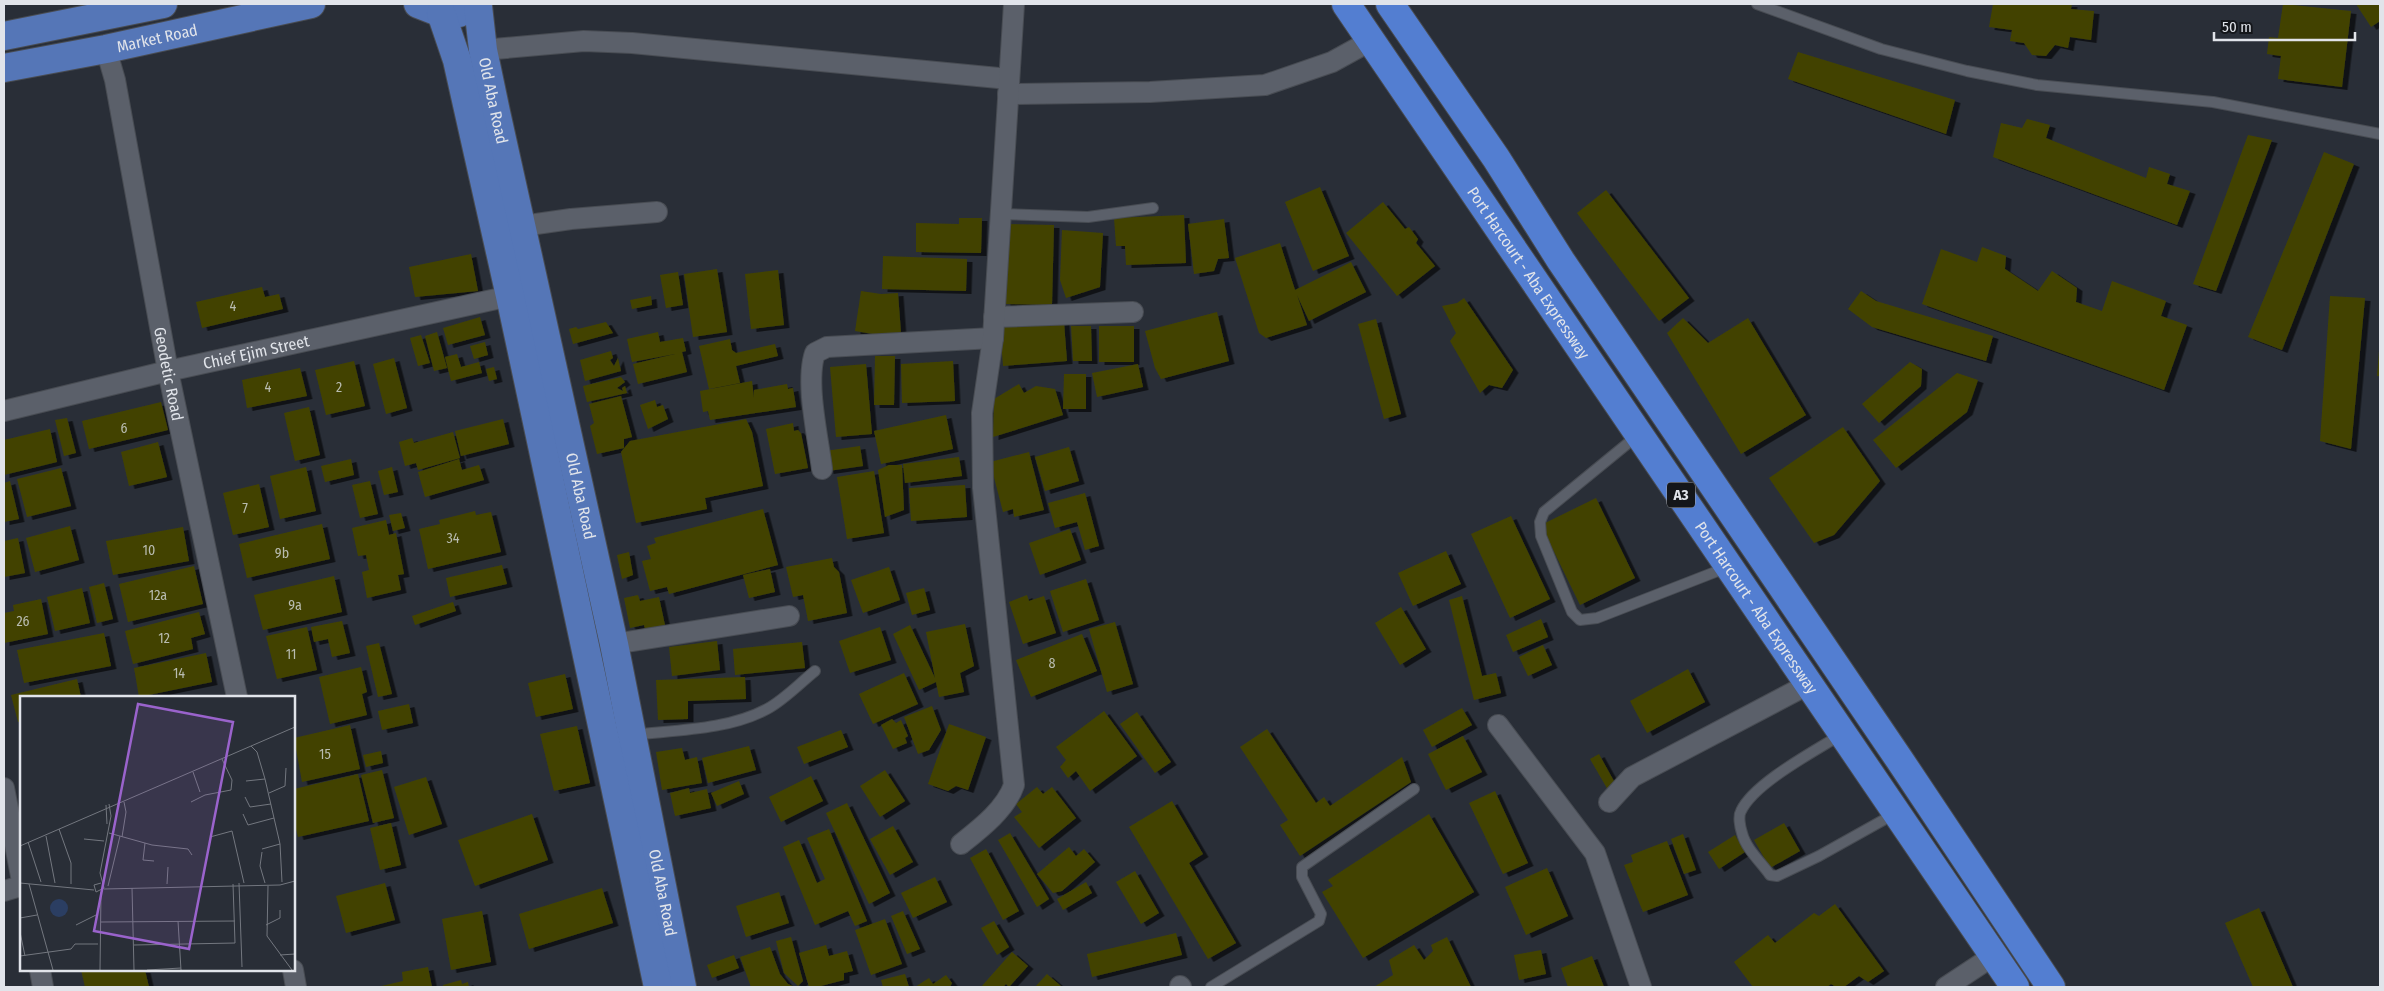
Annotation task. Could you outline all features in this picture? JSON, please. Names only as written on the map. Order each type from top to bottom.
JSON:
[{"type":"highway","name":"Port Harcourt - Aba Expressway","points":[[1346,4],[2015,987]]},
{"type":"highway","name":"Port Harcourt - Aba Expressway","points":[[1390,4],[1496,158],[1561,262],[1894,751],[2051,987]]},
{"type":"main road","name":"Market Road","points":[[4,36],[163,4]]},
{"type":"main road","name":"Market Road","points":[[4,68],[106,49],[311,4]]},
{"type":"main road","points":[[430,9],[460,13],[480,5]]},
{"type":"main road","name":"Old Aba Road","points":[[480,5],[483,50],[614,644],[682,987]]},
{"type":"main road","name":"Old Aba Road","points":[[430,9],[457,60],[510,296],[658,987]]},
{"type":"street","points":[[961,844],[985,824],[1012,793],[1014,785],[983,488],[982,413],[993,338],[1014,4]]},
{"type":"street","points":[[483,50],[584,41],[632,43],[750,52],[893,69],[1008,87],[1150,92],[1265,85],[1332,62],[1372,40]]},
{"type":"street","name":"Geodetic Road","points":[[106,49],[117,90],[168,371],[237,696]]},
{"type":"street","points":[[522,226],[571,219],[657,212]]},
{"type":"street","name":"Chief Ejim Street","points":[[4,411],[168,371],[510,296]]},
{"type":"street","points":[[994,317],[1133,312]]},
{"type":"street","points":[[822,469],[811,381],[811,364],[815,353],[827,347],[993,338]]},
{"type":"street","points":[[614,644],[789,616]]},
{"type":"street","points":[[1609,802],[1632,777],[1809,684]]},
{"type":"street","points":[[1498,725],[1595,853],[1641,987]]},
{"type":"street","points":[[4,788],[20,871]]},
{"type":"street","points":[[4,891],[20,886]]},
{"type":"street","points":[[1946,987],[1993,956]]},
{"type":"street","points":[[40,971],[43,987]]},
{"type":"street","points":[[293,971],[296,987]]},
{"type":"lane","points":[[1757,4],[1881,48],[1976,73],[2037,85],[2213,102],[2380,134]]},
{"type":"lane","points":[[1000,214],[1088,217],[1153,208]]},
{"type":"lane","points":[[1639,434],[1544,512],[1540,522],[1541,536],[1572,612],[1580,620],[1596,618],[1729,566]]},
{"type":"lane","points":[[632,735],[715,725],[756,714],[769,708],[815,671]]},
{"type":"lane","points":[[1842,733],[1767,783],[1749,798],[1740,813],[1742,834],[1747,843],[1770,875],[1777,876],[1819,856],[1896,812]]},
{"type":"lane","points":[[1211,987],[1319,921],[1321,914],[1302,877],[1302,867],[1414,789]]},
{"type":"building","points":[[1993,4],[2072,4],[2071,9],[2094,11],[2091,40],[2070,37],[2068,48],[2055,45],[2046,56],[2032,55],[2024,43],[2010,41],[2012,30],[1989,27]]},
{"type":"building","points":[[2283,4],[2351,11],[2342,87],[2278,79],[2281,56],[2267,54],[2269,37],[2278,38]]},
{"type":"building","points":[[2356,4],[2380,4],[2380,21],[2371,27]]},
{"type":"building","points":[[1798,52],[1955,100],[1946,134],[1788,79]]},
{"type":"building","points":[[2027,119],[2050,125],[2046,138],[2146,178],[2149,167],[2170,174],[2167,184],[2190,191],[2177,225],[1993,157],[2001,123],[2022,128]]},
{"type":"building","points":[[2248,135],[2272,140],[2216,291],[2193,284]]},
{"type":"building","points":[[2324,152],[2354,164],[2282,350],[2248,337]]},
{"type":"building","points":[[1320,187],[1349,256],[1313,271],[1285,202]]},
{"type":"building","points":[[1606,190],[1689,298],[1659,321],[1577,213]]},
{"type":"building","points":[[1383,202],[1405,229],[1409,227],[1418,239],[1416,243],[1435,266],[1397,296],[1346,233]]},
{"type":"building","points":[[1184,215],[1186,263],[1126,265],[1125,246],[1116,246],[1114,218]]},
{"type":"building","points":[[959,218],[982,218],[981,253],[916,252],[916,223],[959,224]]},
{"type":"building","points":[[1224,219],[1229,258],[1218,259],[1214,271],[1194,274],[1188,224]]},
{"type":"building","points":[[1007,224],[1054,225],[1052,305],[1005,304]]},
{"type":"building","points":[[1062,230],[1103,233],[1100,287],[1066,298],[1060,280]]},
{"type":"building","points":[[1280,243],[1295,290],[1351,262],[1366,292],[1309,321],[1297,295],[1307,325],[1266,338],[1259,333],[1235,258]]},
{"type":"building","points":[[1982,247],[2006,256],[2005,269],[2038,291],[2052,271],[2077,288],[2076,302],[2102,311],[2112,281],[2166,301],[2161,316],[2187,325],[2164,390],[1922,304],[1941,249],[1977,262]]},
{"type":"building","points":[[471,254],[478,291],[415,297],[409,267]]},
{"type":"building","points":[[883,256],[967,259],[966,291],[882,289]]},
{"type":"building","points":[[717,269],[727,332],[693,337],[684,274]]},
{"type":"building","points":[[778,270],[784,325],[751,329],[745,274]]},
{"type":"building","points":[[678,272],[683,305],[666,308],[660,275]]},
{"type":"building","points":[[262,287],[265,297],[279,294],[283,309],[202,328],[196,302]]},
{"type":"building","points":[[861,291],[881,294],[898,293],[901,333],[879,335],[855,331]]},
{"type":"building","points":[[1861,291],[1876,301],[1993,336],[1986,361],[1872,327],[1848,309]]},
{"type":"building","points":[[651,296],[652,305],[632,309],[630,300]]},
{"type":"building","points":[[2330,296],[2365,298],[2351,449],[2320,441]]},
{"type":"building","points":[[1464,298],[1513,370],[1502,388],[1489,385],[1480,393],[1450,341],[1456,333],[1442,306],[1457,303]]},
{"type":"building","points":[[1217,312],[1229,361],[1161,379],[1155,368],[1145,331]]},
{"type":"building","points":[[480,317],[485,335],[448,345],[443,328]]},
{"type":"building","points":[[1683,318],[1708,343],[1748,318],[1806,415],[1741,454],[1667,333]]},
{"type":"building","points":[[1376,319],[1401,414],[1384,419],[1358,324]]},
{"type":"building","points":[[606,322],[613,333],[573,344],[569,329],[576,327],[578,329]]},
{"type":"building","points":[[1064,322],[1067,361],[1003,366],[1000,327]]},
{"type":"building","points":[[1071,326],[1091,326],[1092,361],[1073,361]]},
{"type":"building","points":[[1099,326],[1134,326],[1134,362],[1099,362]]},
{"type":"building","points":[[437,332],[447,368],[434,371],[425,336]]},
{"type":"building","points":[[658,332],[660,342],[683,338],[686,351],[682,352],[687,372],[638,384],[633,364],[675,354],[632,362],[627,339]]},
{"type":"building","points":[[421,335],[430,363],[418,366],[410,338]]},
{"type":"building","points":[[730,339],[732,350],[736,353],[775,344],[778,356],[736,366],[740,383],[709,389],[699,346]]},
{"type":"building","points":[[485,342],[488,355],[474,359],[470,346]]},
{"type":"building","points":[[611,351],[613,358],[610,360],[614,366],[618,358],[621,371],[585,381],[580,360]]},
{"type":"building","points":[[2379,351],[2380,376],[2377,376]]},
{"type":"building","points":[[457,354],[461,367],[479,362],[482,373],[451,381],[445,357]]},
{"type":"building","points":[[875,356],[895,356],[894,405],[874,405]]},
{"type":"building","points":[[394,358],[407,408],[386,414],[373,364]]},
{"type":"building","points":[[354,361],[365,406],[326,415],[315,370]]},
{"type":"building","points":[[953,361],[955,401],[902,403],[901,364]]},
{"type":"building","points":[[1910,362],[1922,369],[1921,386],[1879,423],[1862,404]]},
{"type":"building","points":[[866,364],[872,434],[836,437],[830,367]]},
{"type":"building","points":[[1138,364],[1143,387],[1097,397],[1092,373]]},
{"type":"building","points":[[494,367],[497,379],[489,381],[486,369]]},
{"type":"building","points":[[300,368],[307,396],[247,408],[242,380]]},
{"type":"building","points":[[1957,373],[1978,380],[1967,412],[1896,468],[1873,440]]},
{"type":"building","points":[[1064,374],[1086,374],[1086,409],[1063,409]]},
{"type":"building","points":[[621,377],[625,382],[617,388],[623,391],[622,388],[625,386],[627,393],[587,402],[583,386]]},
{"type":"building","points":[[752,381],[754,398],[754,390],[787,384],[788,389],[793,388],[796,407],[710,420],[708,411],[703,412],[700,391]]},
{"type":"building","points":[[1019,384],[1024,393],[1036,386],[1055,389],[1063,415],[993,437],[994,399]]},
{"type":"building","points":[[621,396],[632,437],[624,439],[624,448],[597,454],[590,426],[594,423],[589,404]]},
{"type":"building","points":[[655,400],[657,407],[663,405],[668,419],[648,429],[640,405]]},
{"type":"building","points":[[161,402],[168,430],[89,449],[82,421]]},
{"type":"building","points":[[309,407],[320,455],[295,461],[284,413]]},
{"type":"building","points":[[946,415],[953,449],[881,464],[874,431]]},
{"type":"building","points":[[67,418],[76,453],[64,456],[55,420]]},
{"type":"building","points":[[503,419],[509,444],[461,456],[455,431]]},
{"type":"building","points":[[746,419],[752,432],[763,486],[705,498],[707,509],[636,523],[621,452],[630,441]]},
{"type":"building","points":[[793,423],[794,431],[798,430],[801,433],[808,468],[775,474],[766,429]]},
{"type":"building","points":[[1843,427],[1880,481],[1834,535],[1814,543],[1769,478]]},
{"type":"building","points":[[50,429],[57,462],[4,475],[4,440]]},
{"type":"building","points":[[453,432],[460,458],[418,470],[416,463],[405,466],[399,442],[412,438],[414,443]]},
{"type":"building","points":[[158,442],[167,477],[129,486],[121,452]]},
{"type":"building","points":[[860,446],[863,466],[828,471],[825,451]]},
{"type":"building","points":[[1069,447],[1079,481],[1045,491],[1035,457]]},
{"type":"building","points":[[1029,452],[1044,510],[1014,517],[1013,509],[1003,512],[990,462]]},
{"type":"building","points":[[959,457],[962,476],[905,483],[903,464]]},
{"type":"building","points":[[351,459],[354,475],[325,482],[321,466]]},
{"type":"building","points":[[459,459],[462,470],[479,465],[484,480],[425,497],[418,472]]},
{"type":"building","points":[[889,465],[902,465],[904,510],[885,517],[878,470]]},
{"type":"building","points":[[306,467],[316,511],[280,519],[270,476]]},
{"type":"building","points":[[392,467],[398,492],[384,495],[378,471]]},
{"type":"building","points":[[61,468],[71,506],[27,517],[17,479]]},
{"type":"building","points":[[874,471],[884,533],[847,539],[837,477]]},
{"type":"building","points":[[10,481],[19,519],[4,522],[4,483]]},
{"type":"building","points":[[370,481],[378,514],[360,518],[352,485]]},
{"type":"building","points":[[259,484],[269,527],[233,535],[223,493]]},
{"type":"building","points":[[965,485],[967,517],[911,521],[909,488]]},
{"type":"building","points":[[1085,493],[1099,546],[1085,550],[1077,522],[1055,528],[1048,503]]},
{"type":"building","points":[[1596,498],[1635,578],[1580,605],[1541,525]]},
{"type":"building","points":[[763,509],[778,565],[669,594],[667,587],[650,591],[642,561],[651,559],[647,546],[656,543],[654,538]]},
{"type":"building","points":[[475,511],[476,515],[491,512],[501,552],[428,569],[419,529],[440,524],[439,520]]},
{"type":"building","points":[[401,513],[405,528],[393,531],[389,515]]},
{"type":"building","points":[[1511,516],[1550,599],[1510,618],[1471,534]]},
{"type":"building","points":[[386,520],[389,535],[396,533],[404,574],[398,575],[401,590],[367,598],[362,572],[369,570],[366,555],[358,556],[352,528]]},
{"type":"building","points":[[322,524],[330,559],[247,578],[239,544]]},
{"type":"building","points":[[70,526],[79,560],[35,572],[26,538]]},
{"type":"building","points":[[183,527],[189,561],[113,575],[106,541]]},
{"type":"building","points":[[1070,529],[1081,560],[1040,575],[1029,543]]},
{"type":"building","points":[[18,538],[25,573],[4,577],[4,541]]},
{"type":"building","points":[[1446,551],[1461,584],[1413,606],[1398,573]]},
{"type":"building","points":[[629,552],[633,575],[622,579],[617,555]]},
{"type":"building","points":[[832,558],[834,567],[839,572],[847,613],[808,621],[803,595],[793,597],[786,567]]},
{"type":"building","points":[[502,565],[507,584],[450,597],[446,578]]},
{"type":"building","points":[[194,566],[203,604],[128,622],[119,584]]},
{"type":"building","points":[[889,567],[900,600],[863,613],[851,580]]},
{"type":"building","points":[[770,569],[775,592],[749,598],[743,575]]},
{"type":"building","points":[[334,576],[342,612],[263,630],[254,595]]},
{"type":"building","points":[[1086,579],[1099,620],[1063,632],[1050,591]]},
{"type":"building","points":[[104,583],[113,619],[97,623],[89,587]]},
{"type":"building","points":[[82,588],[90,623],[55,631],[47,597]]},
{"type":"building","points":[[924,588],[930,610],[912,615],[906,593]]},
{"type":"building","points":[[638,595],[640,601],[659,597],[665,625],[645,629],[644,625],[630,628],[624,598]]},
{"type":"building","points":[[1027,595],[1029,601],[1044,596],[1056,633],[1023,644],[1009,602]]},
{"type":"building","points":[[1462,596],[1482,676],[1496,673],[1501,693],[1474,700],[1449,600]]},
{"type":"building","points":[[41,599],[48,634],[4,643],[4,613],[14,611],[13,605]]},
{"type":"building","points":[[453,602],[456,611],[415,625],[412,616]]},
{"type":"building","points":[[1401,607],[1426,649],[1400,665],[1375,623]]},
{"type":"building","points":[[199,612],[205,634],[191,638],[193,649],[133,664],[125,631]]},
{"type":"building","points":[[1541,619],[1548,637],[1513,652],[1506,635]]},
{"type":"building","points":[[342,621],[350,653],[332,657],[328,639],[314,642],[311,627]]},
{"type":"building","points":[[1115,622],[1133,684],[1107,692],[1089,629]]},
{"type":"building","points":[[965,624],[974,666],[960,673],[964,692],[939,697],[936,682],[919,690],[893,634],[910,625],[935,678],[926,632]]},
{"type":"building","points":[[307,627],[317,670],[277,679],[266,636]]},
{"type":"building","points":[[880,627],[891,660],[850,673],[839,641]]},
{"type":"building","points":[[104,633],[111,666],[24,683],[17,650]]},
{"type":"building","points":[[1082,634],[1097,671],[1031,697],[1016,660]]},
{"type":"building","points":[[717,641],[720,670],[672,676],[669,647]]},
{"type":"building","points":[[802,642],[805,668],[735,675],[733,649]]},
{"type":"building","points":[[379,643],[392,694],[378,697],[366,646]]},
{"type":"building","points":[[1543,645],[1552,665],[1528,676],[1519,657]]},
{"type":"building","points":[[206,653],[212,682],[139,696],[134,668]]},
{"type":"building","points":[[361,667],[367,692],[362,694],[367,715],[330,724],[319,677]]},
{"type":"building","points":[[1688,669],[1705,702],[1647,733],[1630,701]]},
{"type":"building","points":[[904,673],[918,704],[873,724],[859,694]]},
{"type":"building","points":[[565,674],[573,709],[536,717],[528,683]]},
{"type":"building","points":[[745,677],[746,699],[688,701],[688,719],[658,720],[656,680]]},
{"type":"building","points":[[77,679],[81,696],[20,696],[20,721],[18,722],[11,695]]},
{"type":"building","points":[[409,704],[413,723],[382,730],[378,711]]},
{"type":"building","points":[[932,706],[941,730],[929,750],[918,754],[904,717]]},
{"type":"building","points":[[1462,708],[1472,725],[1432,747],[1423,730]]},
{"type":"building","points":[[1104,711],[1137,756],[1090,791],[1076,771],[1068,778],[1060,767],[1066,760],[1056,747]]},
{"type":"building","points":[[1137,712],[1171,762],[1155,773],[1120,724]]},
{"type":"building","points":[[892,719],[896,723],[901,720],[908,736],[905,738],[907,743],[893,749],[881,725]]},
{"type":"building","points":[[949,724],[986,737],[968,790],[956,786],[948,791],[928,784]]},
{"type":"building","points":[[350,725],[360,769],[302,782],[295,738]]},
{"type":"building","points":[[577,726],[590,783],[554,791],[540,734]]},
{"type":"building","points":[[1267,729],[1316,803],[1324,797],[1330,806],[1402,757],[1411,782],[1300,856],[1280,825],[1288,820],[1240,747]]},
{"type":"building","points":[[841,730],[848,747],[804,764],[797,747]]},
{"type":"building","points":[[1463,736],[1482,772],[1446,790],[1428,754]]},
{"type":"building","points":[[749,746],[756,770],[708,783],[702,758]]},
{"type":"building","points":[[682,748],[685,760],[697,757],[702,783],[662,790],[656,752]]},
{"type":"building","points":[[381,751],[383,763],[366,767],[363,755]]},
{"type":"building","points":[[1599,754],[1615,783],[1608,790],[1590,759]]},
{"type":"building","points":[[382,770],[394,818],[373,823],[361,775]]},
{"type":"building","points":[[885,770],[905,801],[880,817],[860,786]]},
{"type":"building","points":[[358,774],[369,821],[298,837],[295,825],[295,789]]},
{"type":"building","points":[[811,776],[823,801],[781,822],[769,797]]},
{"type":"building","points":[[426,777],[442,824],[409,835],[394,787]]},
{"type":"building","points":[[739,781],[744,794],[717,806],[711,793]]},
{"type":"building","points":[[1037,787],[1043,794],[1052,787],[1076,818],[1039,848],[1014,817],[1022,812],[1016,804]]},
{"type":"building","points":[[689,788],[690,793],[707,789],[711,808],[675,816],[670,793]]},
{"type":"building","points":[[1495,791],[1528,863],[1503,874],[1469,803]]},
{"type":"building","points":[[1172,801],[1203,854],[1189,863],[1236,943],[1208,959],[1129,827]]},
{"type":"building","points":[[847,803],[890,893],[869,904],[826,813]]},
{"type":"building","points":[[532,814],[548,860],[475,886],[458,840]]},
{"type":"building","points":[[1429,814],[1474,892],[1363,958],[1322,892],[1333,886],[1328,880]]},
{"type":"building","points":[[391,823],[401,865],[380,870],[370,828]]},
{"type":"building","points":[[1784,823],[1800,851],[1770,868],[1754,840]]},
{"type":"building","points":[[893,826],[913,862],[890,875],[870,839]]},
{"type":"building","points":[[829,829],[867,921],[855,926],[848,911],[815,925],[783,847],[799,840],[817,883],[825,879],[807,838]]},
{"type":"building","points":[[1010,833],[1049,899],[1037,907],[998,840]]},
{"type":"building","points":[[1683,834],[1696,870],[1684,874],[1671,839]]},
{"type":"building","points":[[1735,835],[1745,852],[1719,869],[1708,852]]},
{"type":"building","points":[[1667,841],[1688,895],[1643,912],[1624,865],[1633,862],[1631,855]]},
{"type":"building","points":[[1069,847],[1076,856],[1084,849],[1095,862],[1062,891],[1053,893],[1037,874]]},
{"type":"building","points":[[986,849],[1019,911],[1003,920],[970,858]]},
{"type":"building","points":[[1547,868],[1568,916],[1526,935],[1505,887]]},
{"type":"building","points":[[1135,871],[1159,913],[1141,924],[1116,882]]},
{"type":"building","points":[[935,877],[947,902],[913,918],[901,893]]},
{"type":"building","points":[[1086,882],[1092,893],[1063,910],[1057,899]]},
{"type":"building","points":[[385,883],[395,920],[346,933],[336,896]]},
{"type":"building","points":[[602,888],[613,923],[529,949],[519,914]]},
{"type":"building","points":[[779,892],[789,923],[746,937],[736,906]]},
{"type":"building","points":[[1835,904],[1884,971],[1868,982],[1859,976],[1844,987],[1836,987],[1831,984],[1827,987],[1753,987],[1734,962],[1768,935],[1775,943],[1814,913],[1819,916]]},
{"type":"building","points":[[2259,908],[2293,987],[2253,987],[2225,923]]},
{"type":"building","points":[[482,911],[491,962],[451,970],[442,919]]},
{"type":"building","points":[[903,911],[920,949],[907,954],[891,916]]},
{"type":"building","points":[[885,919],[902,964],[871,975],[855,930]]},
{"type":"building","points":[[994,921],[1009,947],[997,955],[981,928]]},
{"type":"building","points":[[1176,933],[1182,955],[1092,977],[1087,954]]},
{"type":"building","points":[[791,937],[803,981],[798,986],[784,973],[776,941]]},
{"type":"building","points":[[1447,937],[1471,987],[1374,987],[1393,975],[1389,960],[1414,945],[1424,960],[1433,951],[1431,945]]},
{"type":"building","points":[[826,945],[829,956],[847,951],[853,971],[844,973],[844,980],[817,987],[809,987],[799,953]]},
{"type":"building","points":[[770,947],[780,974],[788,984],[795,987],[751,987],[740,957]]},
{"type":"building","points":[[1541,950],[1546,974],[1519,980],[1514,955]]},
{"type":"building","points":[[1012,952],[1028,966],[1009,987],[1006,984],[1003,987],[981,987]]},
{"type":"building","points":[[734,955],[739,968],[712,978],[707,965]]},
{"type":"building","points":[[1592,956],[1604,987],[1568,987],[1561,968]]},
{"type":"building","points":[[428,967],[432,987],[377,987],[403,981],[402,972]]},
{"type":"building","points":[[81,971],[145,971],[149,987],[85,987]]},
{"type":"building","points":[[905,974],[909,987],[883,987],[881,980]]},
{"type":"building","points":[[1047,974],[1062,987],[1035,987]]},
{"type":"building","points":[[946,975],[952,983],[950,987],[915,987],[929,978],[933,984]]},
{"type":"building","points":[[461,980],[462,984],[468,982],[469,987],[443,987],[443,985]]}]
